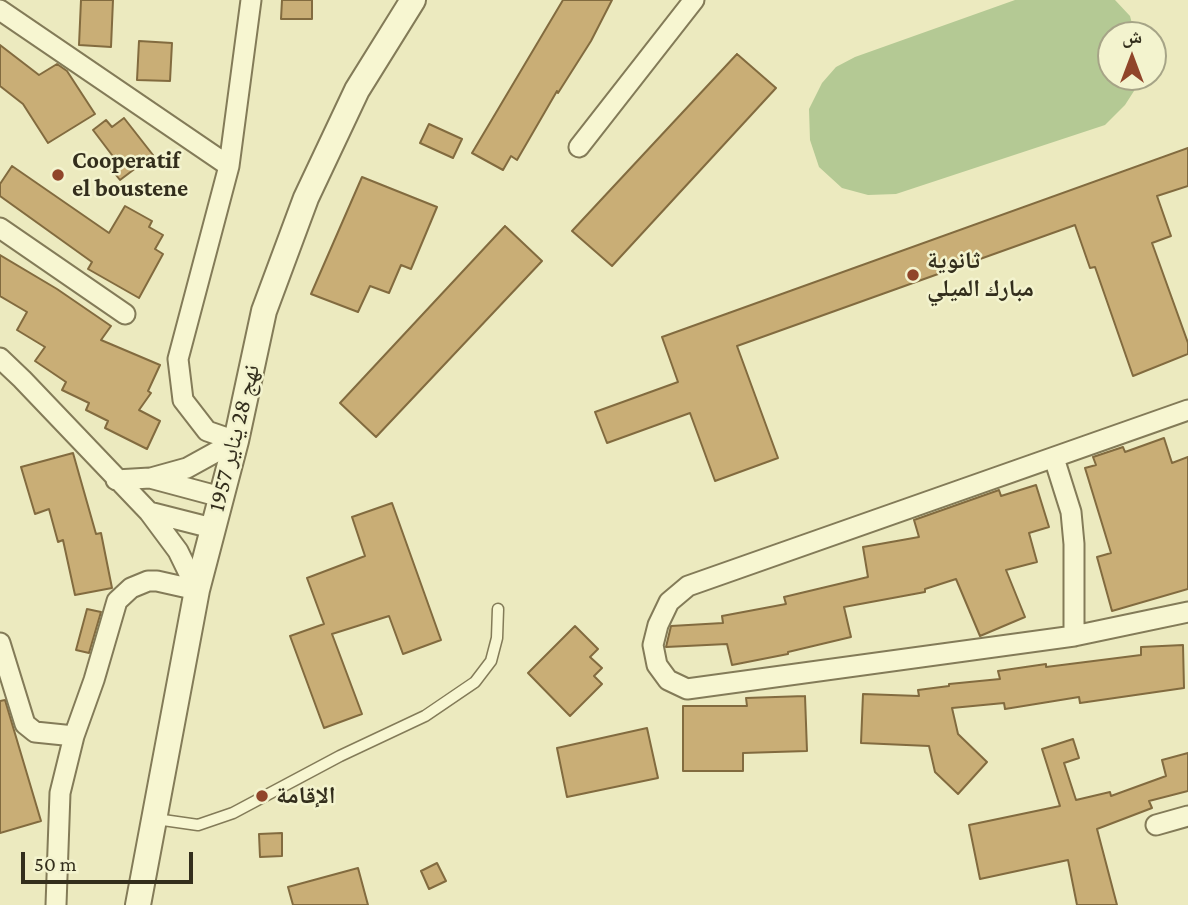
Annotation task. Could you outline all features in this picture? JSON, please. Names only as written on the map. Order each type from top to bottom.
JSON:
[{"type":"street","points":[[236,441],[207,431],[183,400],[178,359],[229,166],[251,0]]},
{"type":"street","name":"نهج 28 يناير 1957","points":[[138,905],[197,590],[236,441],[264,311],[306,198],[357,90],[413,0]]},
{"type":"street","points":[[579,147],[694,0]]},
{"type":"street","points":[[0,10],[229,166]]},
{"type":"street","points":[[0,228],[125,314]]},
{"type":"street","points":[[0,358],[149,512],[178,551],[197,590]]},
{"type":"street","points":[[1188,410],[688,586],[669,602],[658,625],[653,645],[657,665],[668,680],[687,689],[1074,636],[1188,612]]},
{"type":"street","points":[[116,480],[150,478],[187,468],[236,441]]},
{"type":"street","points":[[1054,458],[1070,512],[1074,544],[1074,636]]},
{"type":"street","points":[[150,478],[221,497]]},
{"type":"street","points":[[149,512],[212,528]]},
{"type":"street","points":[[56,905],[60,793],[74,736],[117,601],[131,588],[148,581],[157,580],[197,590]]},
{"type":"street","points":[[0,643],[24,724],[41,733],[74,736]]},
{"type":"street","points":[[1156,825],[1188,816]]},
{"type":"lane","points":[[156,819],[198,825],[233,813],[340,756],[425,716],[475,682],[491,661],[497,638],[498,609]]},
{"type":"green space","points":[[1015,0],[1115,0],[1131,21],[1097,21],[1097,91],[1134,91],[1125,105],[1105,125],[896,194],[868,195],[842,188],[819,167],[810,140],[809,109],[822,83],[836,67],[855,57]]},
{"type":"building","points":[[81,0],[113,0],[111,47],[79,45]]},
{"type":"building","points":[[282,0],[312,0],[312,19],[281,19]]},
{"type":"building","points":[[563,0],[612,0],[591,41],[558,93],[557,91],[517,160],[511,156],[503,170],[472,153]]},
{"type":"building","points":[[139,41],[172,43],[170,81],[137,80]]},
{"type":"building","points":[[0,45],[39,75],[57,64],[67,71],[95,114],[48,143],[23,104],[0,86]]},
{"type":"building","points":[[737,54],[776,88],[612,266],[572,231]]},
{"type":"building","points":[[124,118],[153,155],[120,180],[108,165],[115,159],[93,130],[106,120],[112,127]]},
{"type":"building","points":[[429,124],[462,139],[453,158],[420,143]]},
{"type":"building","points":[[1188,148],[1188,186],[1157,196],[1171,236],[1152,243],[1188,343],[1188,354],[1133,376],[1095,267],[1090,268],[1075,225],[737,346],[778,458],[715,481],[690,413],[607,443],[595,412],[678,382],[662,337]]},
{"type":"building","points":[[12,166],[109,233],[125,206],[152,221],[149,227],[163,235],[155,249],[163,254],[139,298],[88,269],[92,262],[0,196],[0,184]]},
{"type":"building","points":[[362,177],[437,207],[411,269],[401,265],[389,293],[370,286],[358,312],[311,294]]},
{"type":"building","points":[[505,226],[542,261],[376,437],[340,403]]},
{"type":"building","points":[[0,255],[111,326],[101,340],[160,365],[148,391],[151,393],[139,410],[160,421],[147,449],[105,428],[108,421],[86,410],[89,403],[62,390],[66,382],[35,361],[45,347],[17,330],[27,312],[0,296]]},
{"type":"building","points":[[1164,438],[1172,463],[1188,457],[1188,589],[1112,611],[1097,557],[1111,553],[1085,468],[1096,465],[1093,457],[1123,447],[1125,452]]},
{"type":"building","points":[[73,453],[96,534],[101,533],[112,588],[75,595],[63,540],[58,542],[49,509],[35,514],[21,467]]},
{"type":"building","points":[[1036,485],[1049,527],[1029,533],[1037,562],[1006,570],[1025,617],[980,636],[956,579],[925,589],[925,592],[844,607],[851,637],[788,654],[732,665],[727,644],[666,647],[671,626],[723,623],[722,616],[786,604],[784,597],[868,577],[863,547],[919,537],[914,520],[999,490],[1001,496]]},
{"type":"building","points":[[392,503],[441,640],[403,654],[389,616],[332,634],[362,714],[324,728],[290,636],[324,624],[307,578],[365,556],[352,517]]},
{"type":"building","points":[[87,609],[101,612],[89,653],[76,650]]},
{"type":"building","points":[[575,626],[598,649],[590,657],[602,668],[594,676],[602,684],[570,716],[528,673]]},
{"type":"building","points":[[1183,645],[1184,688],[1080,703],[1079,697],[1005,709],[1004,703],[952,708],[958,734],[987,762],[958,794],[935,772],[929,746],[861,743],[863,694],[919,696],[918,690],[1000,679],[998,671],[1141,655],[1141,647]]},
{"type":"building","points":[[805,696],[807,751],[743,753],[743,771],[683,771],[683,706],[747,706],[746,698]]},
{"type":"building","points":[[5,700],[41,821],[0,833],[0,701]]},
{"type":"building","points":[[647,728],[658,778],[567,797],[557,748]]},
{"type":"building","points":[[1073,739],[1079,758],[1064,763],[1076,800],[1110,792],[1111,796],[1166,776],[1162,760],[1188,753],[1188,791],[1149,801],[1152,808],[1097,829],[1117,905],[1077,905],[1068,860],[980,879],[969,825],[1060,806],[1042,749]]},
{"type":"building","points":[[282,833],[282,856],[260,857],[259,834]]},
{"type":"building","points":[[437,863],[446,881],[429,889],[421,871]]},
{"type":"building","points":[[358,868],[368,905],[293,905],[288,887]]},
{"type":"place","name":"Cooperatif el boustene","points":[[58,175]]},
{"type":"place","name":"ثانوية مبارك الميلي","points":[[913,275]]},
{"type":"place","name":"الإقامة","points":[[262,796]]}]
